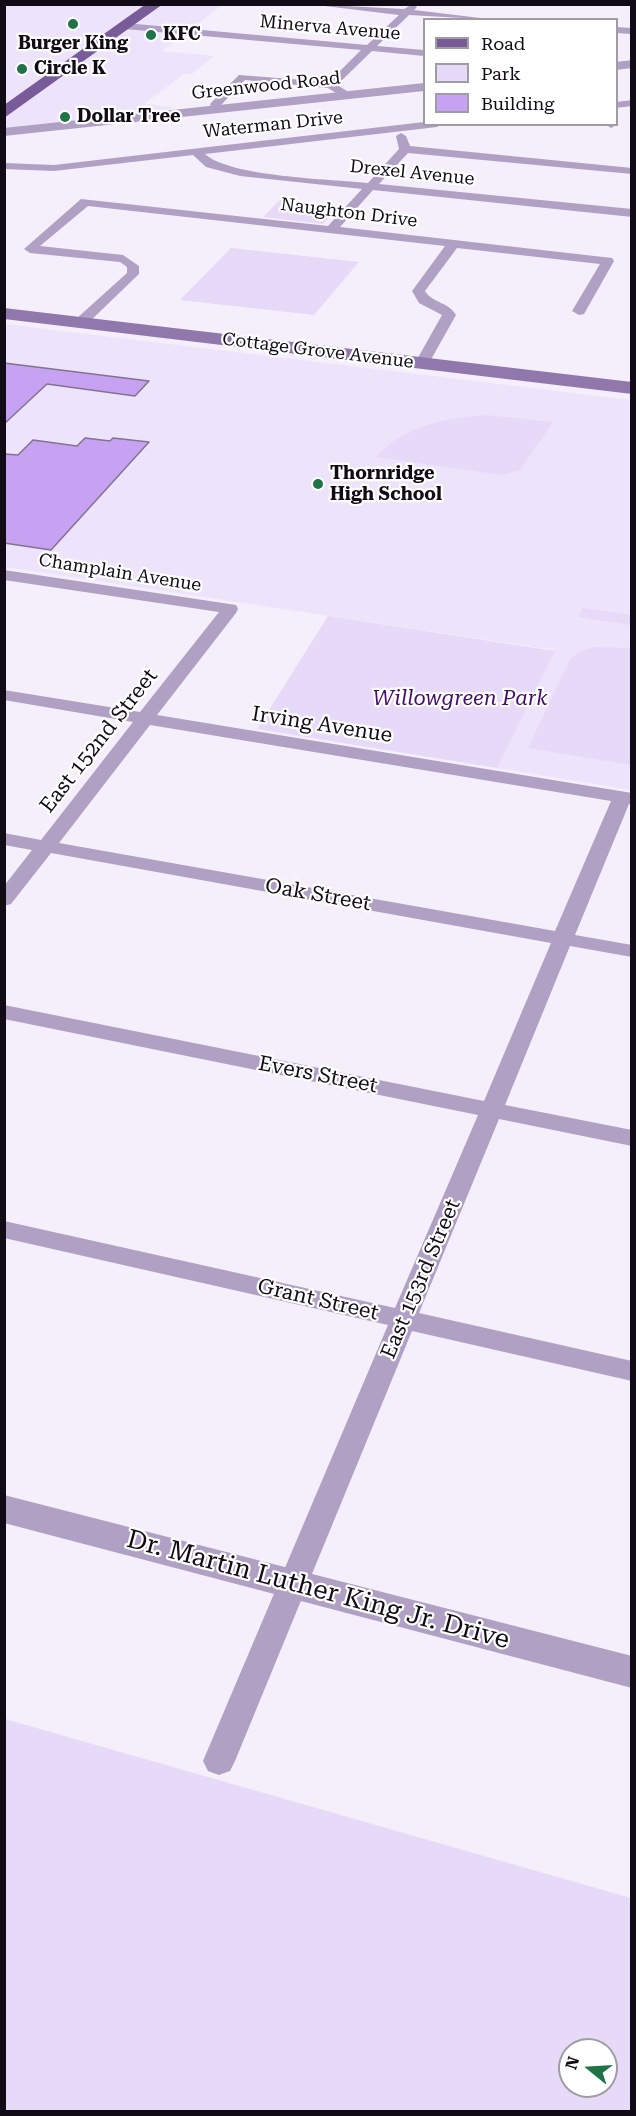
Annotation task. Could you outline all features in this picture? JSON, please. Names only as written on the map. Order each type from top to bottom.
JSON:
[{"type":"main road","points":[[4,113],[156,4]]},
{"type":"main road","name":"Cottage Grove Avenue","points":[[4,313],[632,388]]},
{"type":"street","points":[[312,4],[411,8],[479,18]]},
{"type":"street","points":[[331,85],[411,8]]},
{"type":"street","name":"Minerva Avenue","points":[[125,26],[423,53]]},
{"type":"street","points":[[217,109],[215,104],[220,98],[243,78],[331,85],[348,96]]},
{"type":"street","name":"Greenwood Road","points":[[4,132],[423,87]]},
{"type":"street","name":"Waterman Drive","points":[[4,166],[54,168],[423,126]]},
{"type":"street","points":[[332,228],[405,149],[404,140],[397,129]]},
{"type":"street","points":[[405,149],[632,171]]},
{"type":"street","name":"Drexel Avenue","points":[[196,152],[210,165],[228,171],[632,213]]},
{"type":"street","name":"Naughton Drive","points":[[81,322],[133,274],[133,266],[123,259],[30,249],[85,202],[332,228],[608,261],[579,311]]},
{"type":"street","points":[[422,363],[449,315],[447,311],[424,300],[418,291],[453,244]]},
{"type":"street","name":"Champlain Avenue","points":[[4,575],[230,609]]},
{"type":"street","name":"East 152nd Street","points":[[4,900],[230,609]]},
{"type":"street","name":"Irving Avenue","points":[[4,695],[627,798]]},
{"type":"street","name":"East 153rd Street","points":[[219,1761],[564,939],[627,798]]},
{"type":"street","name":"Oak Street","points":[[4,839],[632,951]]},
{"type":"street","name":"Evers Street","points":[[4,1012],[632,1138]]},
{"type":"street","name":"Grant Street","points":[[4,1229],[632,1371]]},
{"type":"street","name":"Dr. Martin Luther King Jr. Drive","points":[[4,1509],[632,1672]]},
{"type":"shaded area","points":[[4,5],[222,5],[162,51],[214,56],[192,74],[184,74],[144,104],[173,107],[166,112],[5,130]]},
{"type":"shaded area","name":"Thornridge High School","points":[[4,324],[631,400],[631,790],[497,768],[555,650],[5,567]]},
{"type":"green space","points":[[280,200],[340,206],[323,224],[263,217]]},
{"type":"green space","points":[[231,248],[359,262],[314,315],[180,300]]},
{"type":"green space","points":[[485,415],[553,422],[520,470],[502,475],[376,457],[387,446],[412,431],[440,422]]},
{"type":"green space","points":[[583,608],[631,615],[631,625],[579,617]]},
{"type":"green space","name":"Willowgreen Park","points":[[328,616],[555,651],[497,768],[257,729]]},
{"type":"green space","points":[[595,647],[631,648],[631,765],[528,748],[570,659],[581,651]]},
{"type":"green space","points":[[5,1719],[631,1898],[631,2111],[5,2111]]},
{"type":"building","points":[[4,363],[149,381],[135,396],[47,384],[4,424]]},
{"type":"building","points":[[85,438],[149,442],[51,550],[4,543],[4,454],[18,455],[33,440],[77,446]]},
{"type":"place","name":"Burger King","points":[[73,24]]},
{"type":"place","name":"KFC","points":[[151,35]]},
{"type":"place","name":"Circle K","points":[[22,69]]},
{"type":"place","name":"Dollar Tree","points":[[65,117]]},
{"type":"place","name":"Thornridge High School","points":[[318,484]]}]
